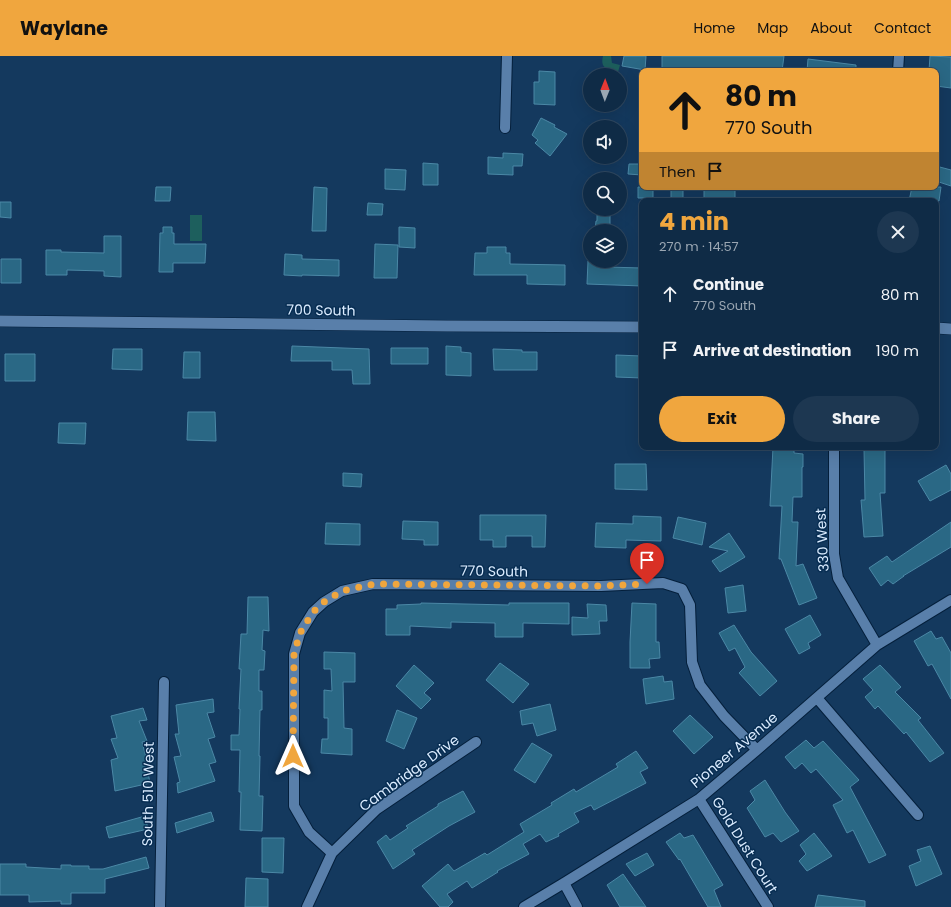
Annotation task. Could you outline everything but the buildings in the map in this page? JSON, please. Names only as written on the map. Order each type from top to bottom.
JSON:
[{"type":"street","points":[[505,128],[507,56]]},
{"type":"street","points":[[898,68],[899,56]]},
{"type":"street","name":"700 South","points":[[0,321],[639,327]]},
{"type":"street","points":[[939,328],[951,328]]},
{"type":"street","name":"330 West","points":[[834,450],[834,554],[838,578],[877,645]]},
{"type":"street","name":"770 South","points":[[332,853],[309,832],[294,806],[294,654],[300,633],[313,612],[324,602],[342,591],[374,584],[601,586],[663,583],[682,589],[690,605],[692,662],[700,685],[724,716],[757,750]]},
{"type":"street","name":"Pioneer Avenue","points":[[524,907],[699,799],[877,645],[951,601]]},
{"type":"street","name":"South 510 West","points":[[160,907],[164,682]]},
{"type":"street","points":[[817,698],[918,814]]},
{"type":"street","name":"Cambridge Drive","points":[[307,907],[332,853],[377,810],[476,742]]},
{"type":"street","name":"Gold Dust Court","points":[[699,799],[768,907]]},
{"type":"street","points":[[564,883],[578,907]]},
{"type":"shaded area","points":[[603,56],[611,56],[612,63],[620,65],[619,68],[605,68],[602,61]]},
{"type":"shaded area","points":[[190,215],[202,215],[202,241],[190,241]]},
{"type":"route","points":[[293,756],[294,654],[300,633],[313,612],[324,602],[342,591],[374,584],[601,586],[647,584]]}]
